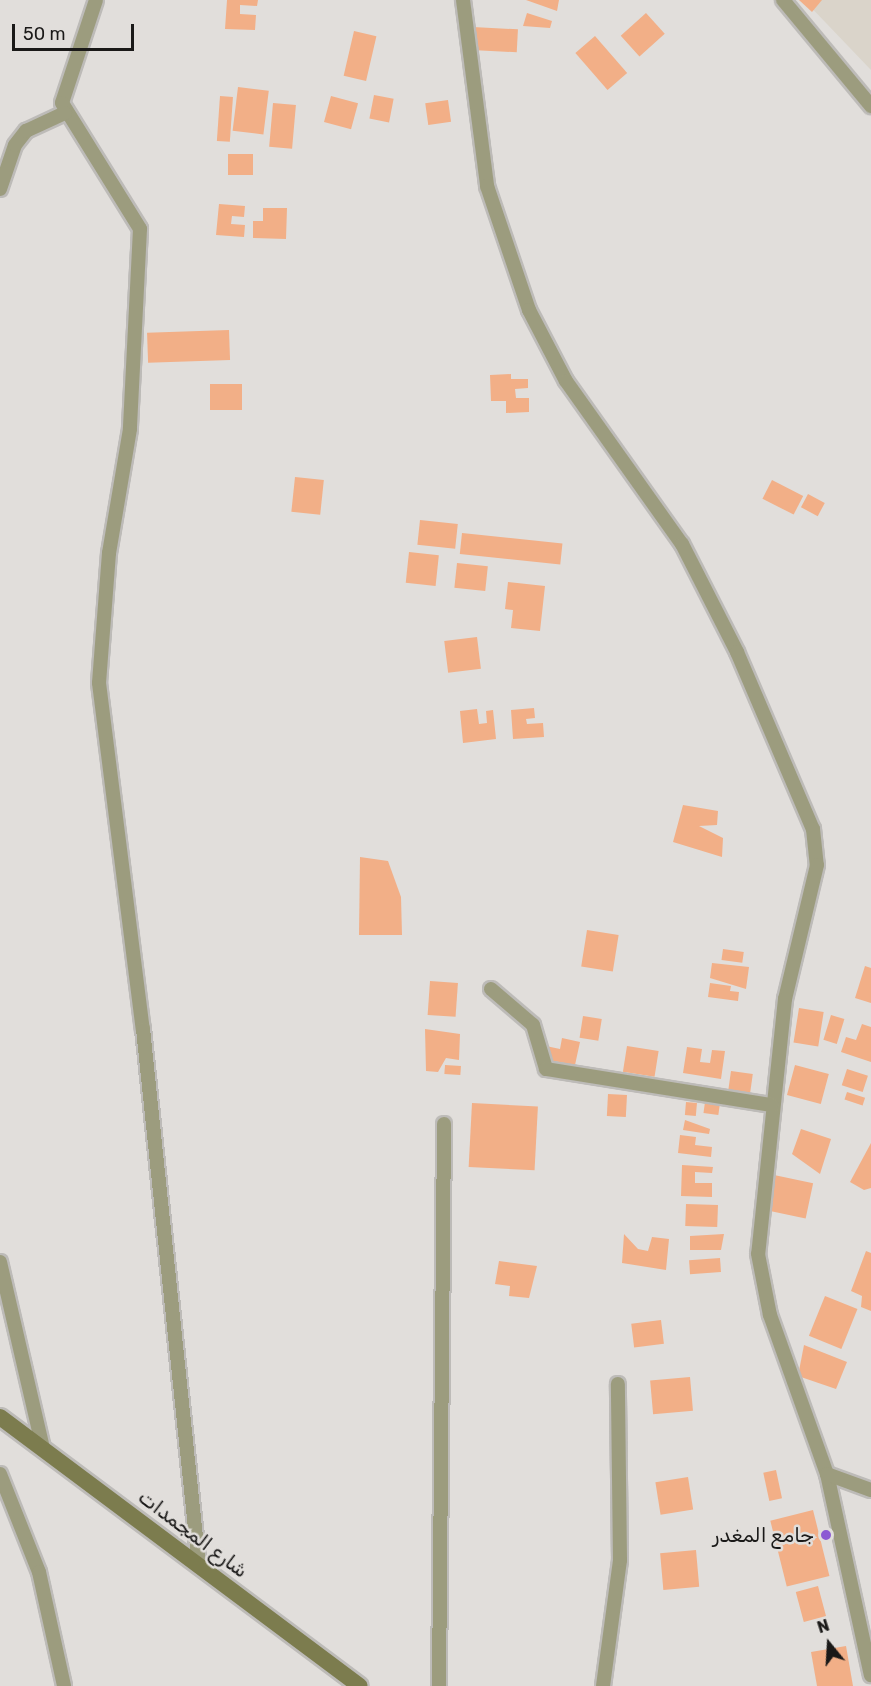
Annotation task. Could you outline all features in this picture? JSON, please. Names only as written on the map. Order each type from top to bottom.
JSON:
[{"type":"main road","name":"شارع المجمدات","points":[[0,1417],[359,1686]]},
{"type":"street","points":[[96,0],[64,89],[64,113],[140,229],[130,429],[108,553],[99,683],[143,1029],[200,1566]]},
{"type":"street","points":[[462,0],[487,186],[529,310],[566,381],[682,544],[813,829],[814,882],[785,999],[757,1226],[762,1288],[827,1474],[871,1676]]},
{"type":"street","points":[[783,0],[871,106]]},
{"type":"street","points":[[0,189],[11,152],[26,131],[64,113]]},
{"type":"street","points":[[491,989],[533,1025],[546,1069],[771,1105]]},
{"type":"street","points":[[439,1686],[444,1124]]},
{"type":"street","points":[[0,1262],[43,1448]]},
{"type":"street","points":[[603,1686],[620,1560],[618,1384]]},
{"type":"street","points":[[0,1474],[39,1572],[64,1686]]},
{"type":"street","points":[[827,1474],[871,1490]]},
{"type":"shaded area","points":[[804,0],[871,0],[871,70]]},
{"type":"building","points":[[227,0],[258,0],[257,6],[240,5],[240,14],[256,15],[255,30],[225,29]]},
{"type":"building","points":[[526,0],[559,0],[557,11]]},
{"type":"building","points":[[799,0],[822,0],[812,12]]},
{"type":"building","points":[[527,13],[552,21],[550,28],[523,26]]},
{"type":"building","points":[[646,13],[665,34],[639,57],[621,36]]},
{"type":"building","points":[[473,27],[518,29],[517,52],[472,50]]},
{"type":"building","points":[[354,31],[376,36],[366,81],[344,76]]},
{"type":"building","points":[[595,36],[627,73],[608,90],[575,53]]},
{"type":"building","points":[[238,87],[269,91],[263,134],[233,131]]},
{"type":"building","points":[[374,95],[394,99],[389,122],[369,119]]},
{"type":"building","points":[[220,96],[233,97],[230,142],[217,141]]},
{"type":"building","points":[[331,96],[358,103],[351,129],[324,122]]},
{"type":"building","points":[[448,100],[451,122],[428,125],[425,103]]},
{"type":"building","points":[[273,103],[296,105],[292,149],[269,147]]},
{"type":"building","points":[[228,154],[253,154],[253,175],[228,175]]},
{"type":"building","points":[[219,204],[245,206],[244,217],[232,216],[231,224],[245,225],[244,237],[216,235]]},
{"type":"building","points":[[263,208],[287,208],[286,239],[253,238],[253,221],[263,221]]},
{"type":"building","points":[[229,330],[230,360],[148,363],[147,333]]},
{"type":"building","points":[[511,374],[511,379],[528,379],[528,388],[515,389],[516,398],[529,398],[529,412],[506,413],[506,401],[491,401],[490,375]]},
{"type":"building","points":[[210,384],[242,384],[242,410],[210,410]]},
{"type":"building","points":[[295,477],[324,480],[320,515],[291,512]]},
{"type":"building","points":[[772,480],[803,496],[794,515],[762,499]]},
{"type":"building","points":[[808,494],[825,503],[818,516],[801,507]]},
{"type":"building","points":[[420,520],[458,524],[455,549],[417,545]]},
{"type":"building","points":[[462,533],[562,544],[560,564],[460,554]]},
{"type":"building","points":[[409,552],[439,555],[436,586],[406,583]]},
{"type":"building","points":[[457,563],[488,566],[485,591],[454,588]]},
{"type":"building","points":[[508,582],[545,586],[540,631],[511,628],[513,610],[505,609]]},
{"type":"building","points":[[477,637],[481,669],[448,673],[444,641]]},
{"type":"building","points":[[534,708],[535,718],[526,719],[527,724],[543,723],[544,737],[513,739],[511,710]]},
{"type":"building","points":[[477,709],[479,724],[487,723],[486,711],[493,710],[496,739],[463,743],[460,711]]},
{"type":"building","points":[[683,805],[718,811],[717,825],[699,826],[723,838],[722,857],[673,842]]},
{"type":"building","points":[[360,857],[388,861],[401,897],[402,935],[359,935]]},
{"type":"building","points":[[587,930],[619,935],[613,972],[581,967]]},
{"type":"building","points":[[723,949],[744,952],[742,963],[721,960]]},
{"type":"building","points":[[712,963],[749,967],[746,989],[710,978]]},
{"type":"building","points":[[865,966],[871,968],[871,1003],[855,998]]},
{"type":"building","points":[[430,981],[458,983],[456,1017],[428,1015]]},
{"type":"building","points":[[710,983],[731,986],[730,991],[739,992],[738,1001],[708,997]]},
{"type":"building","points":[[799,1008],[824,1012],[818,1046],[794,1043]]},
{"type":"building","points":[[831,1015],[844,1019],[837,1044],[823,1040]]},
{"type":"building","points":[[583,1016],[602,1019],[598,1041],[580,1038]]},
{"type":"building","points":[[862,1024],[871,1027],[871,1062],[841,1052],[846,1037],[856,1040]]},
{"type":"building","points":[[425,1029],[460,1034],[459,1060],[446,1058],[438,1072],[426,1071]]},
{"type":"building","points":[[562,1038],[580,1042],[575,1065],[543,1059],[546,1046],[560,1049]]},
{"type":"building","points":[[627,1046],[659,1051],[655,1077],[623,1072]]},
{"type":"building","points":[[687,1047],[702,1049],[700,1062],[710,1063],[712,1050],[725,1051],[721,1079],[683,1073]]},
{"type":"building","points":[[445,1065],[461,1066],[460,1075],[444,1074]]},
{"type":"building","points":[[795,1065],[829,1074],[821,1104],[787,1095]]},
{"type":"building","points":[[847,1069],[868,1076],[863,1092],[842,1085]]},
{"type":"building","points":[[731,1071],[753,1074],[750,1096],[728,1093]]},
{"type":"building","points":[[847,1092],[865,1098],[863,1105],[845,1100]]},
{"type":"building","points":[[608,1094],[627,1095],[626,1117],[607,1116]]},
{"type":"building","points":[[686,1102],[697,1103],[696,1116],[685,1115]]},
{"type":"building","points":[[705,1102],[720,1104],[718,1115],[703,1113]]},
{"type":"building","points":[[472,1103],[538,1106],[535,1170],[469,1167]]},
{"type":"building","points":[[685,1120],[710,1129],[709,1134],[683,1130]]},
{"type":"building","points":[[801,1129],[831,1139],[820,1174],[792,1154]]},
{"type":"building","points":[[680,1135],[696,1137],[695,1145],[712,1147],[711,1157],[678,1153]]},
{"type":"building","points":[[871,1143],[871,1188],[864,1190],[850,1182]]},
{"type":"building","points":[[682,1165],[713,1167],[712,1173],[695,1172],[695,1183],[712,1183],[712,1197],[681,1196]]},
{"type":"building","points":[[774,1175],[813,1183],[806,1219],[767,1210]]},
{"type":"building","points":[[686,1204],[718,1205],[717,1227],[685,1226]]},
{"type":"building","points":[[624,1234],[638,1249],[648,1251],[652,1237],[669,1239],[666,1270],[622,1263]]},
{"type":"building","points":[[724,1234],[721,1250],[690,1250],[690,1236]]},
{"type":"building","points":[[866,1251],[871,1253],[871,1311],[861,1307],[862,1296],[851,1291]]},
{"type":"building","points":[[720,1258],[721,1272],[690,1274],[689,1260]]},
{"type":"building","points":[[499,1261],[537,1266],[529,1298],[509,1296],[510,1286],[495,1284]]},
{"type":"building","points":[[825,1296],[857,1309],[841,1349],[809,1336]]},
{"type":"building","points":[[661,1320],[664,1344],[634,1347],[631,1324]]},
{"type":"building","points":[[804,1345],[847,1362],[836,1389],[798,1376]]},
{"type":"building","points":[[690,1377],[693,1411],[653,1414],[650,1380]]},
{"type":"building","points":[[776,1470],[782,1498],[769,1501],[763,1473]]},
{"type":"building","points":[[688,1477],[693,1510],[661,1515],[655,1482]]},
{"type":"building","points":[[813,1510],[829,1576],[787,1587],[770,1521]]},
{"type":"building","points":[[696,1550],[699,1587],[663,1590],[660,1553]]},
{"type":"building","points":[[818,1586],[826,1616],[804,1622],[796,1592]]},
{"type":"building","points":[[846,1646],[853,1686],[817,1686],[811,1652]]},
{"type":"place","name":"جامع المغدر","points":[[826,1535]]}]
